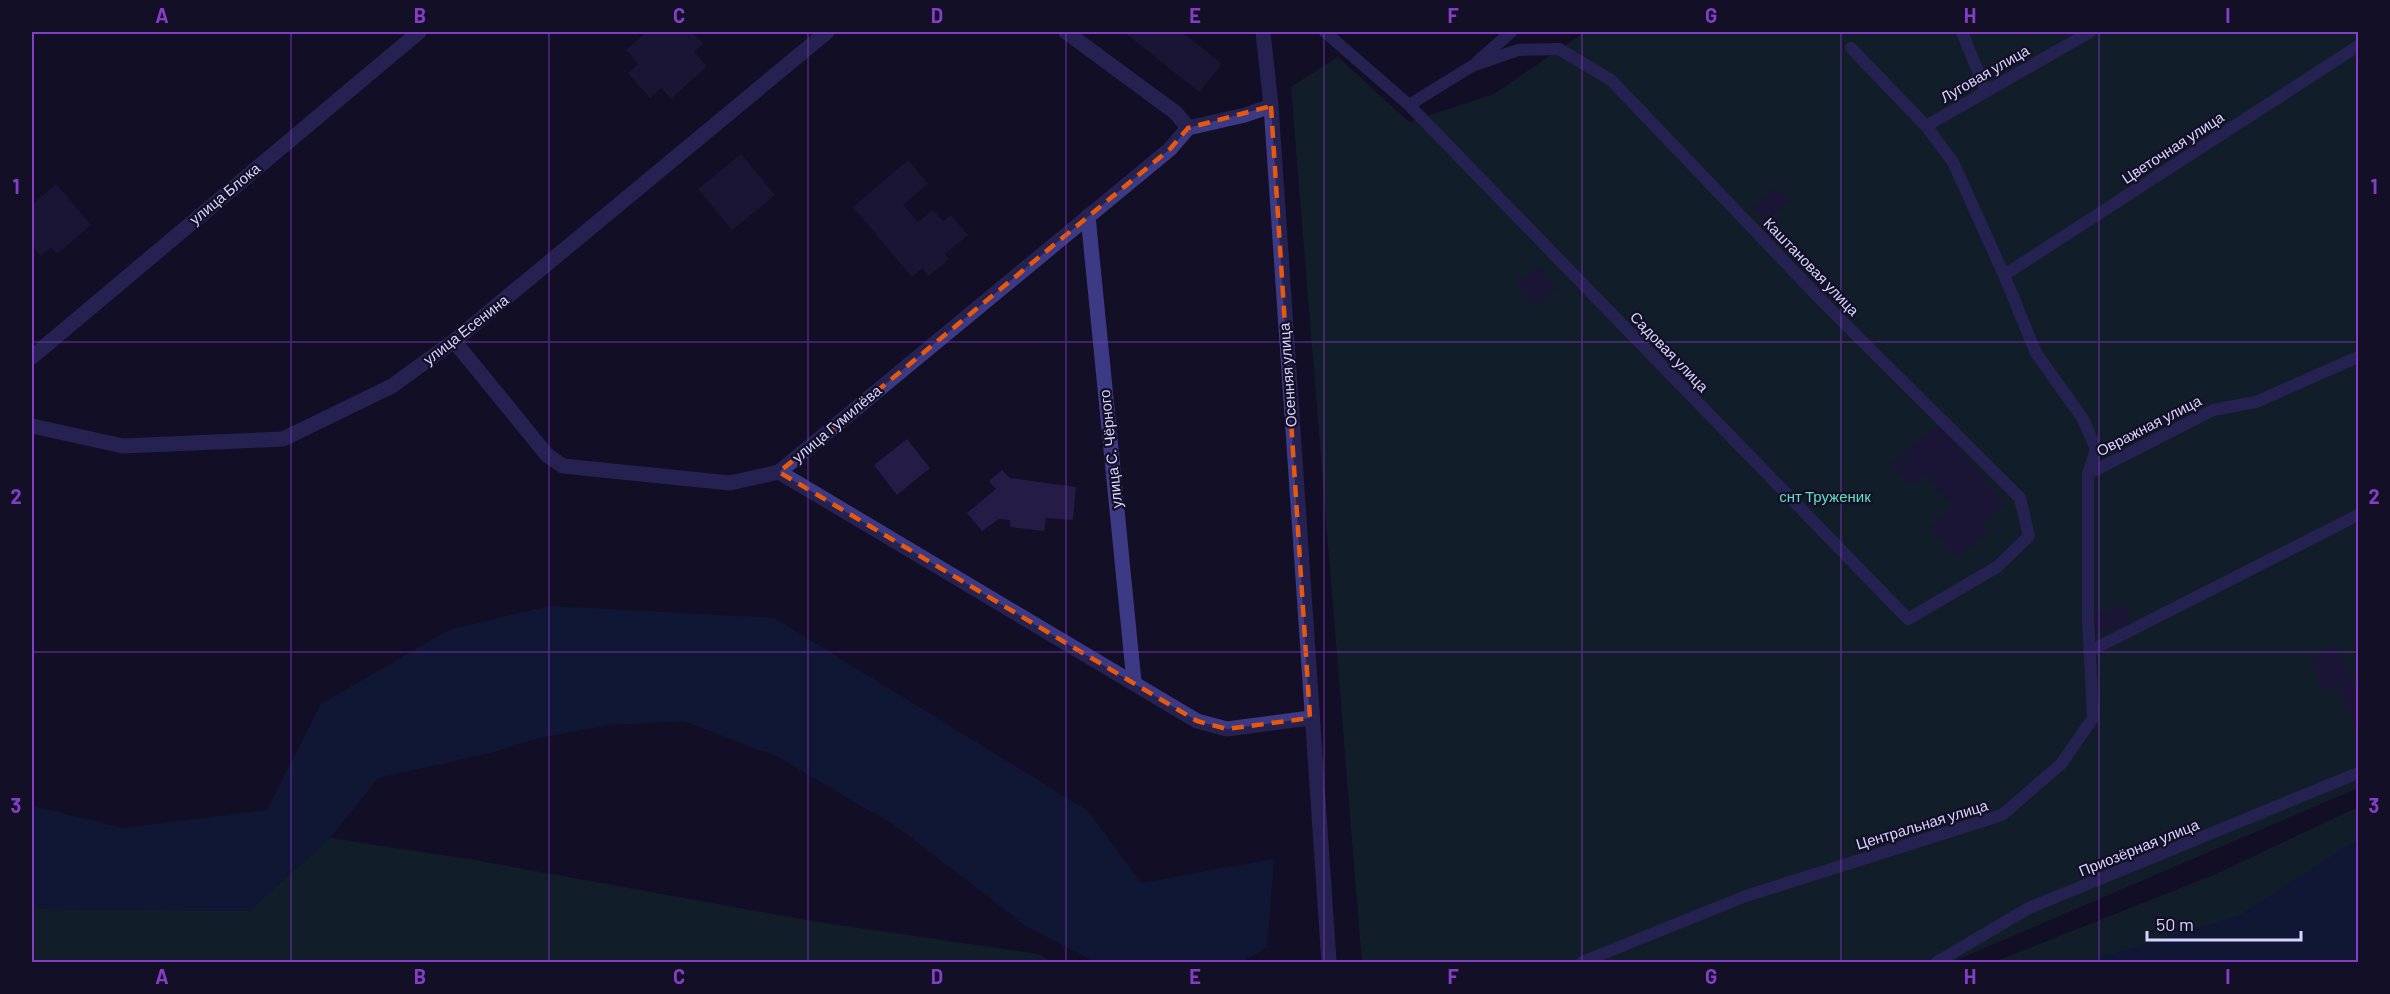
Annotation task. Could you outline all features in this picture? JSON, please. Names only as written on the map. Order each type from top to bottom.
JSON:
[{"type":"street","name":"улица Блока","points":[[32,357],[418,32]]},
{"type":"street","name":"улица Есенина","points":[[32,426],[123,446],[283,439],[392,386],[454,341],[827,32]]},
{"type":"street","points":[[1066,32],[1176,113],[1188,128],[1245,115],[1270,106]]},
{"type":"street","name":"Осенняя улица","points":[[1263,32],[1329,963]]},
{"type":"street","name":"улица Гумилёва","points":[[454,341],[546,455],[563,466],[730,483],[778,472],[1170,149],[1188,128]]},
{"type":"street","name":"улица С. Чёрного","points":[[1088,216],[1134,682]]},
{"type":"street","points":[[778,472],[1197,721],[1227,729],[1310,718]]},
{"type":"lane","points":[[1325,32],[1409,105]]},
{"type":"lane","points":[[1472,66],[1510,32]]},
{"type":"lane","points":[[1962,32],[1986,91]]},
{"type":"lane","name":"Луговая улица","points":[[1926,126],[2090,32]]},
{"type":"lane","name":"Цветочная улица","points":[[2004,275],[2358,46]]},
{"type":"lane","name":"Центральная улица","points":[[1582,963],[1746,896],[2002,815],[2061,764],[2093,718],[2088,474],[2096,449],[2084,419],[2036,353],[1953,162],[1926,126],[1851,48]]},
{"type":"lane","name":"Каштановая улица","points":[[1409,105],[1472,66],[1518,50],[1558,49],[1611,80],[1828,307],[2019,498],[2029,536],[1997,567],[1908,619]]},
{"type":"lane","name":"Садовая улица","points":[[1409,105],[1908,619]]},
{"type":"lane","name":"Овражная улица","points":[[2088,474],[2213,410],[2256,402],[2358,357]]},
{"type":"lane","points":[[2090,651],[2358,515]]},
{"type":"lane","name":"Приозёрная улица","points":[[1937,963],[2029,908],[2358,773]]},
{"type":"highlighted area","points":[[1271,106],[1310,718],[1227,729],[1197,721],[779,472],[1170,149],[1188,128]]},
{"type":"green space","name":"снт Труженик","points":[[1585,32],[2358,32],[2358,788],[1952,962],[1362,962],[1291,87],[1338,57],[1409,122],[1494,94]]},
{"type":"green space","points":[[2358,807],[2358,962],[1994,962],[2216,874]]},
{"type":"green space","points":[[330,838],[474,860],[817,922],[1038,954],[1051,962],[32,962],[32,906],[47,909],[249,911]]},
{"type":"water","points":[[549,606],[774,618],[1088,811],[1141,883],[1274,859],[1267,947],[1242,962],[1095,962],[1026,926],[896,826],[778,757],[684,721],[608,725],[538,738],[494,752],[378,778],[330,838],[249,911],[47,909],[32,906],[32,806],[123,828],[267,810],[321,704],[449,630]]},
{"type":"water","points":[[2358,839],[2358,962],[2085,962],[2240,915]]},
{"type":"building","points":[[647,32],[692,32],[703,44],[694,52],[707,66],[671,99],[661,88],[650,98],[628,73],[638,64],[626,50]]},
{"type":"building","points":[[1124,32],[1182,32],[1222,64],[1199,92]]},
{"type":"building","points":[[741,154],[775,195],[732,230],[698,189]]},
{"type":"building","points":[[908,160],[928,184],[903,205],[918,222],[933,210],[943,221],[951,215],[968,235],[945,254],[949,259],[929,276],[922,268],[912,277],[853,207]]},
{"type":"building","points":[[56,184],[91,225],[57,254],[51,247],[41,256],[32,245],[32,205]]},
{"type":"building","points":[[1776,187],[1789,201],[1766,222],[1753,208]]},
{"type":"building","points":[[1539,266],[1557,288],[1534,307],[1516,284]]},
{"type":"building","points":[[1939,424],[2005,504],[1982,523],[1989,532],[1956,559],[1930,527],[1953,507],[1925,474],[1910,486],[1891,463]]},
{"type":"building","points":[[907,439],[930,468],[897,495],[874,465]]},
{"type":"building","points":[[1002,470],[1010,478],[1076,487],[1073,520],[1046,518],[1044,531],[1010,527],[1010,520],[999,519],[982,531],[967,513],[996,489],[989,481]]},
{"type":"building","points":[[2126,606],[2130,625],[2095,633],[2091,614]]},
{"type":"building","points":[[2336,646],[2358,692],[2358,732],[2336,686],[2325,691],[2310,659]]}]
